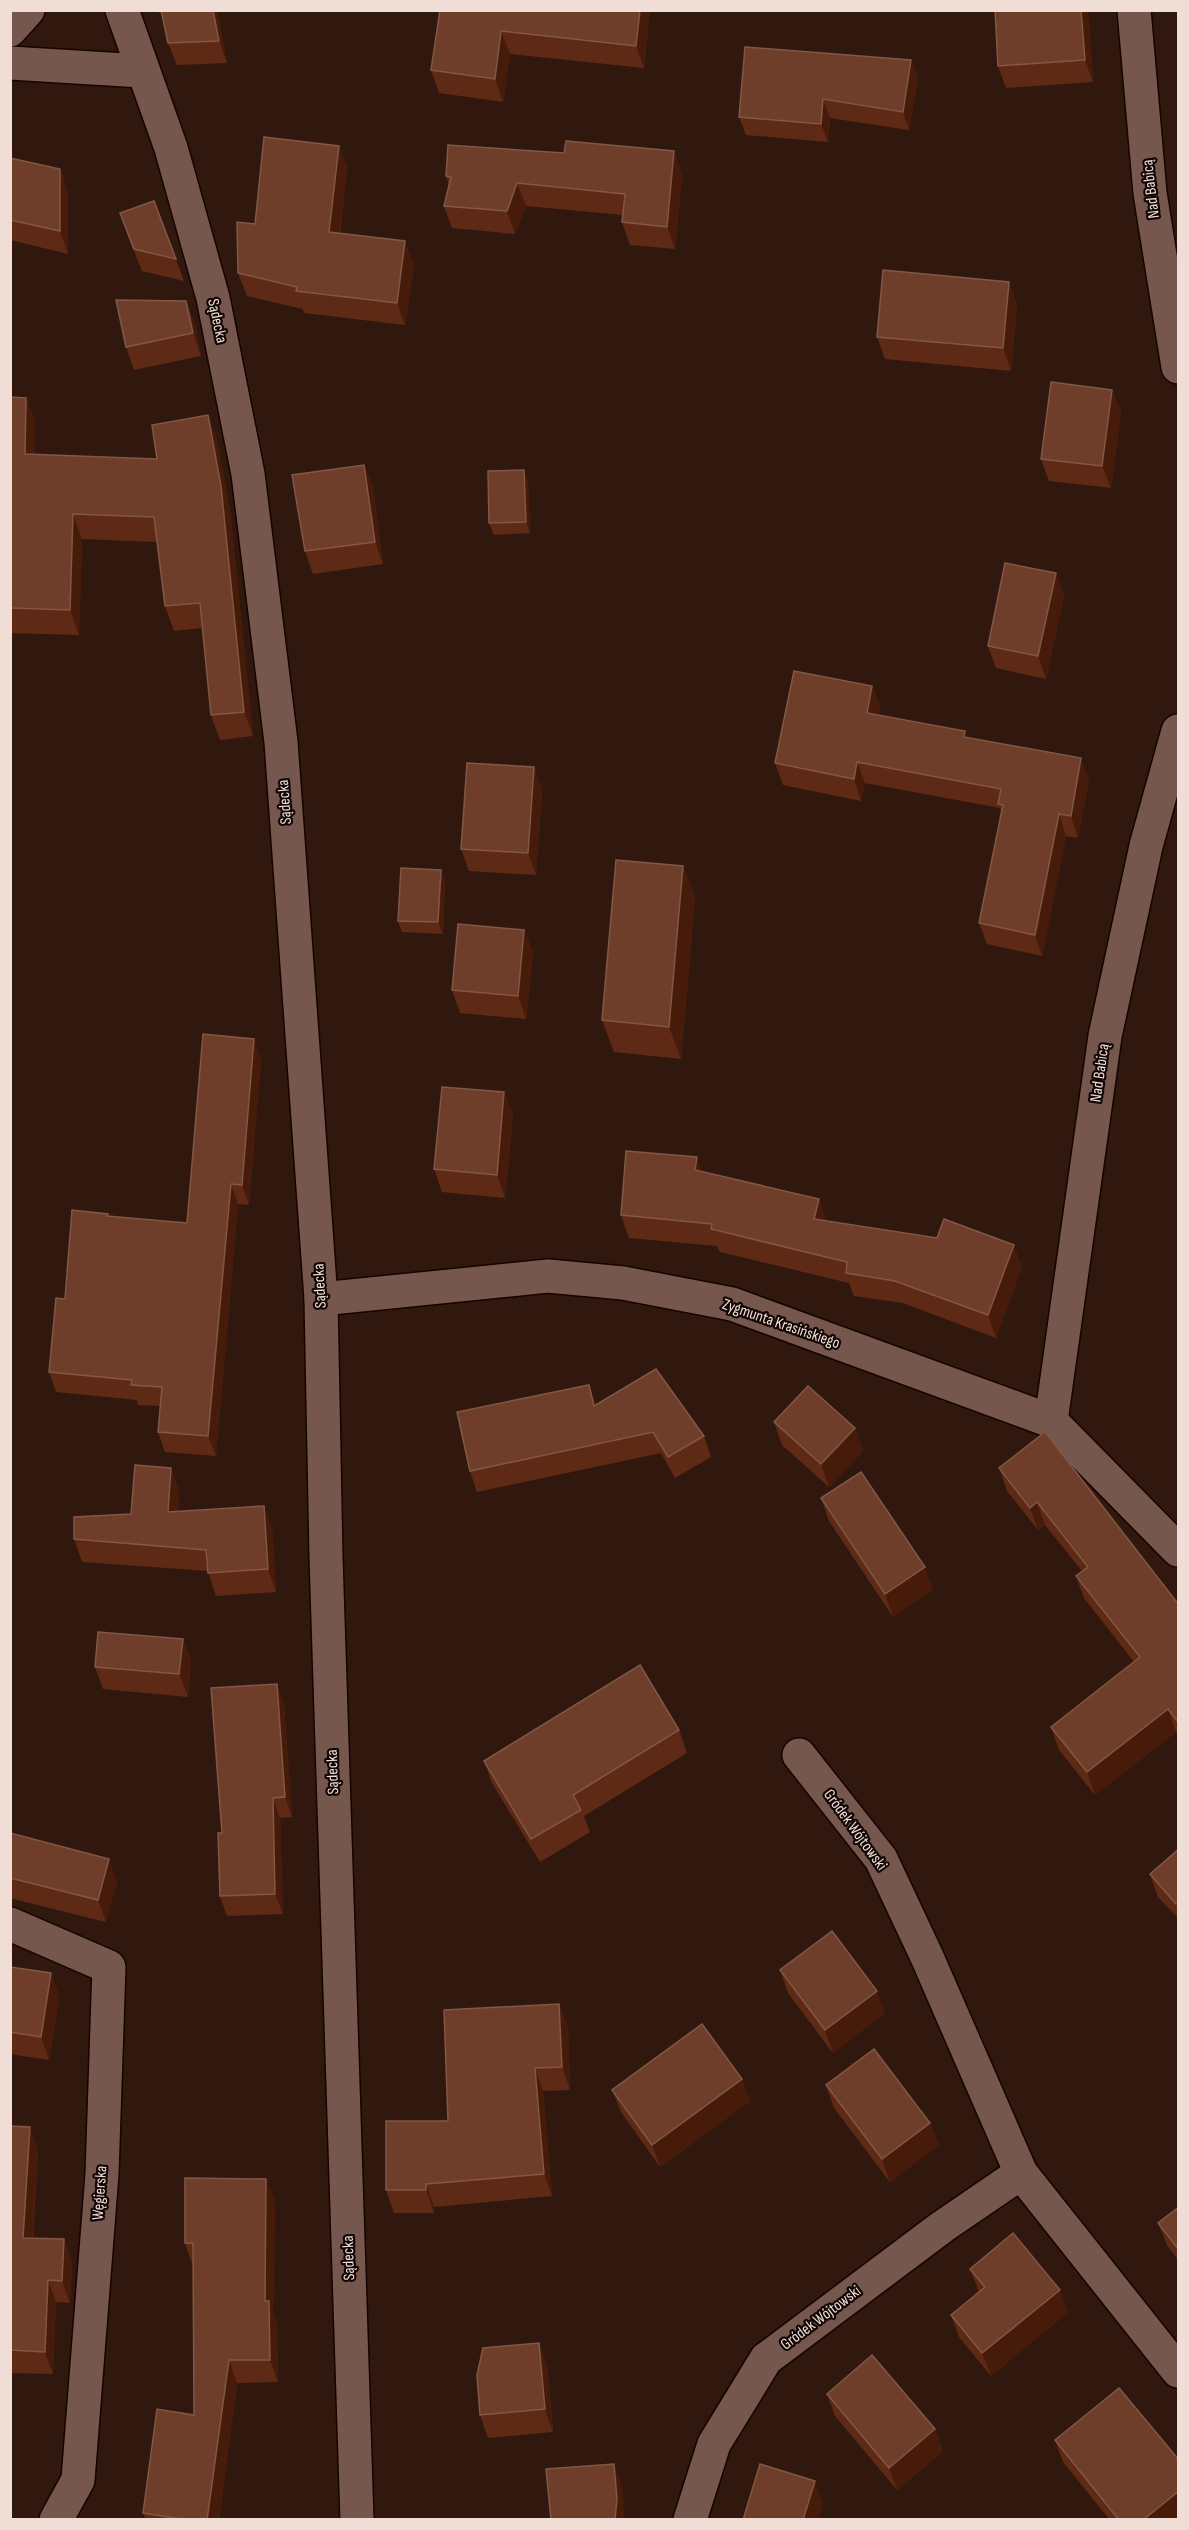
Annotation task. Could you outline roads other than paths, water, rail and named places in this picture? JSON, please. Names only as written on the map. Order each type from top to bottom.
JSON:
[{"type":"street","points":[[10,30],[28,10]]},
{"type":"street","name":"Sądecka","points":[[122,10],[171,148],[213,298],[248,474],[281,742],[321,1299],[326,1557],[357,2520]]},
{"type":"street","name":"Nad Babicą","points":[[1134,10],[1150,194],[1179,367]]},
{"type":"street","points":[[10,63],[142,71]]},
{"type":"street","name":"Nad Babicą","points":[[1051,1421],[1105,1036],[1146,846],[1179,731]]},
{"type":"street","name":"Zygmunta Krasińskiego","points":[[321,1299],[548,1276],[623,1283],[732,1304],[1051,1421],[1179,1550]]},
{"type":"street","name":"Gródek Wójtowski","points":[[799,1755],[880,1859],[927,1957],[1021,2173],[1179,2371]]},
{"type":"street","name":"Węgierska","points":[[10,1924],[109,1967],[102,2174],[78,2480],[56,2520]]},
{"type":"street","name":"Gródek Wójtowski","points":[[690,2520],[714,2444],[766,2359],[942,2228],[1021,2173]]}]
